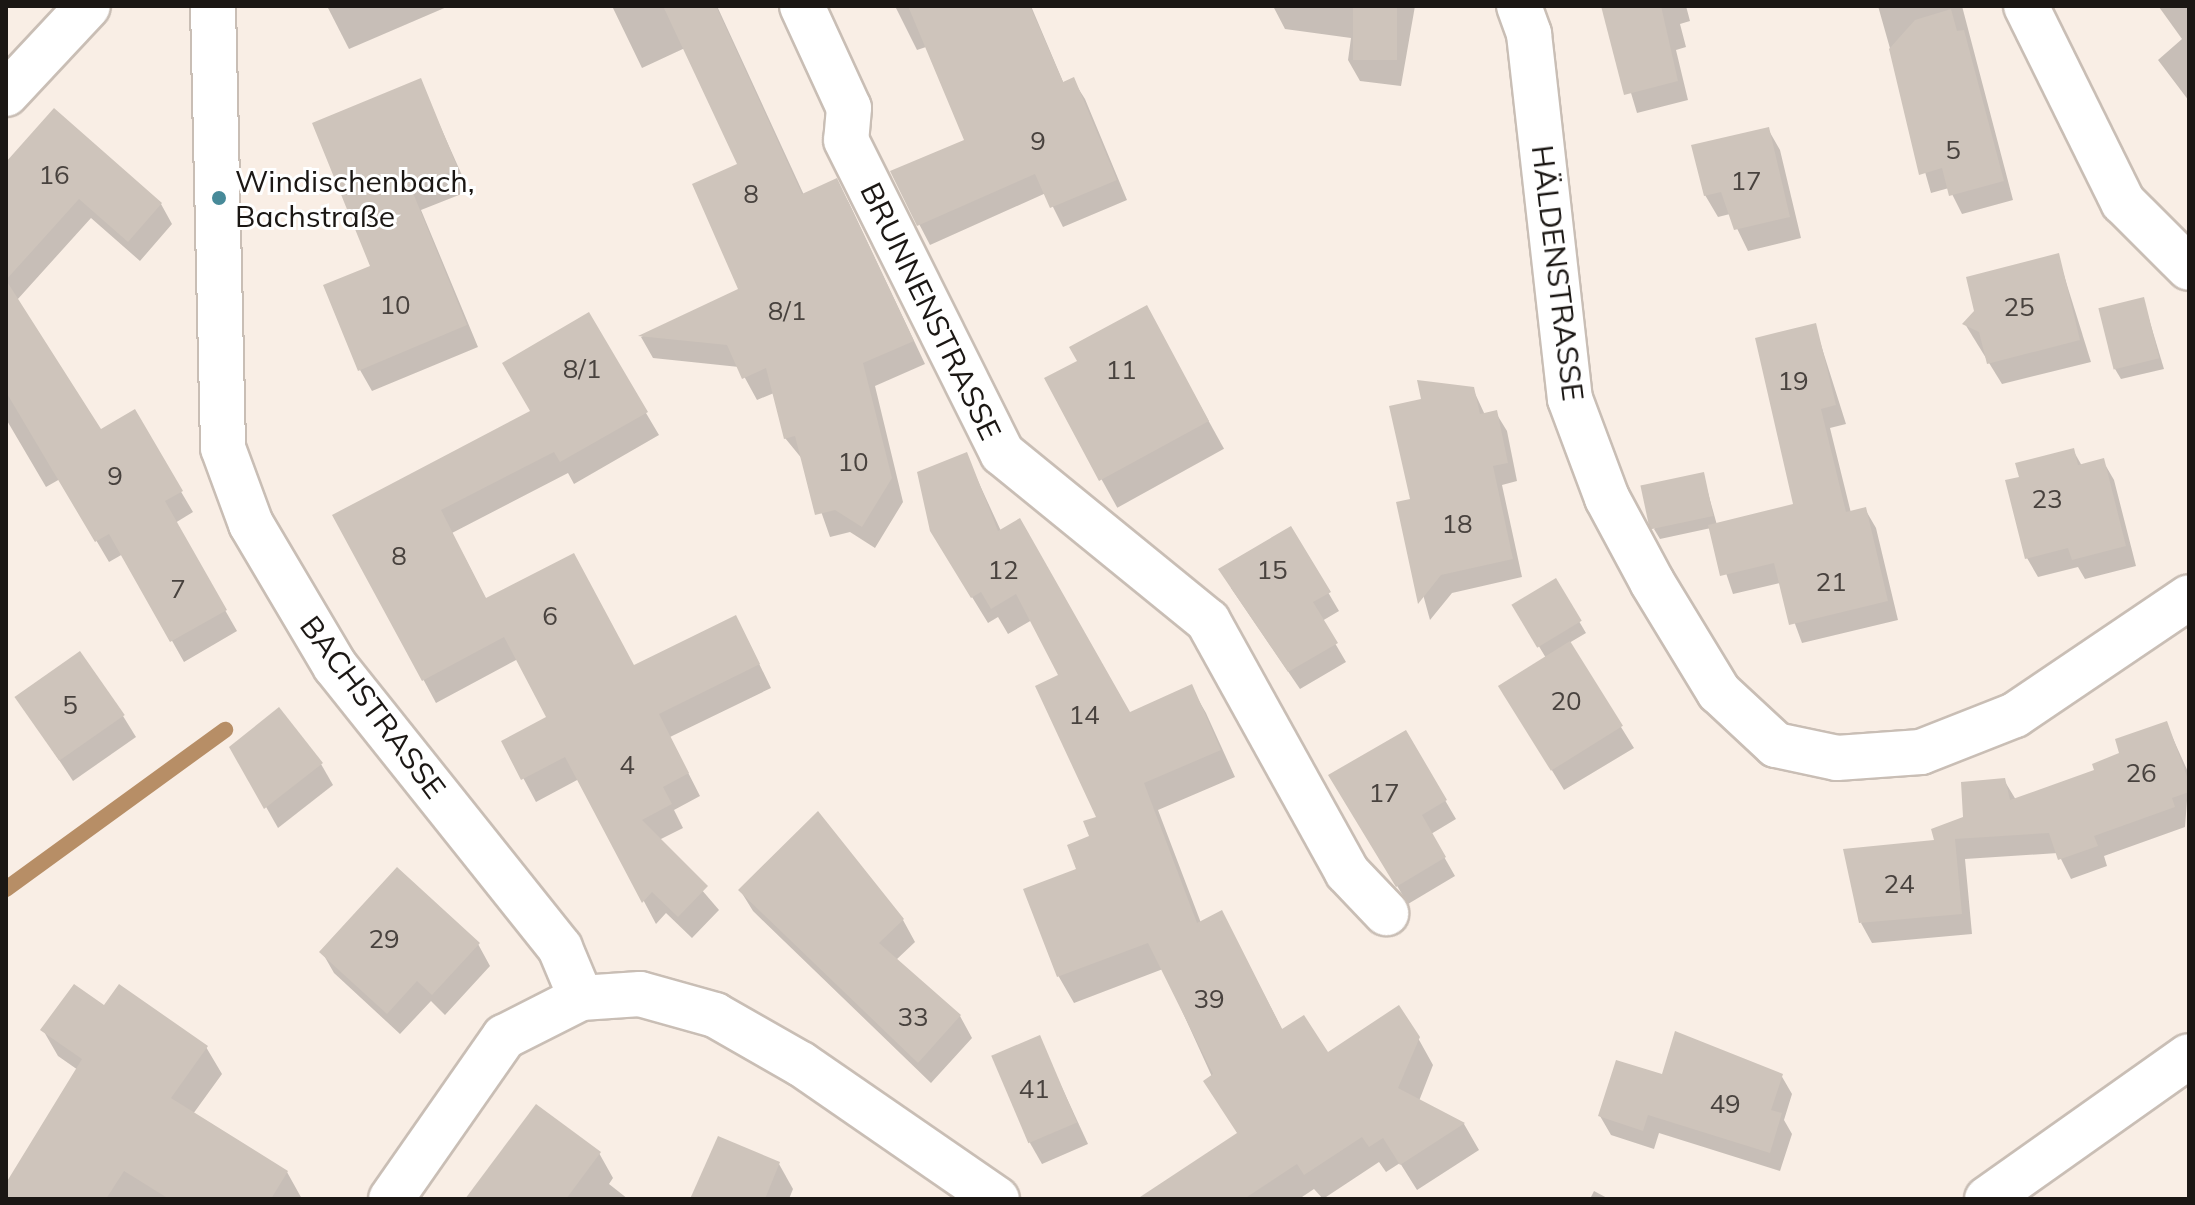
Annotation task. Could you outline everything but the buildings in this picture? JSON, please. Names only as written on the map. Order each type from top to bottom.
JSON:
[{"type":"street","points":[[6,94],[88,6]]},
{"type":"street","name":"BACHSTRASSE","points":[[213,6],[223,448],[251,524],[335,666],[560,948],[581,998]]},
{"type":"street","name":"BRUNNENSTRASSE","points":[[802,6],[849,108],[846,140],[1002,453],[1208,621],[1347,872],[1386,913]]},
{"type":"street","name":"HÄLDENSTRASSE","points":[[1519,6],[1529,34],[1570,399],[1607,498],[1652,582],[1719,692],[1776,745],[1837,758],[1921,752],[2015,715],[2189,597]]},
{"type":"street","points":[[2026,6],[2123,202],[2189,268]]},
{"type":"street","points":[[391,1199],[504,1037],[581,998],[640,994],[715,1015],[801,1064],[997,1199]]},
{"type":"street","points":[[1987,1199],[2189,1056]]},
{"type":"waterway","points":[[6,889],[225,730]]},
{"type":"place","name":"Windischenbach, Bachstraße","points":[[219,198]]}]
